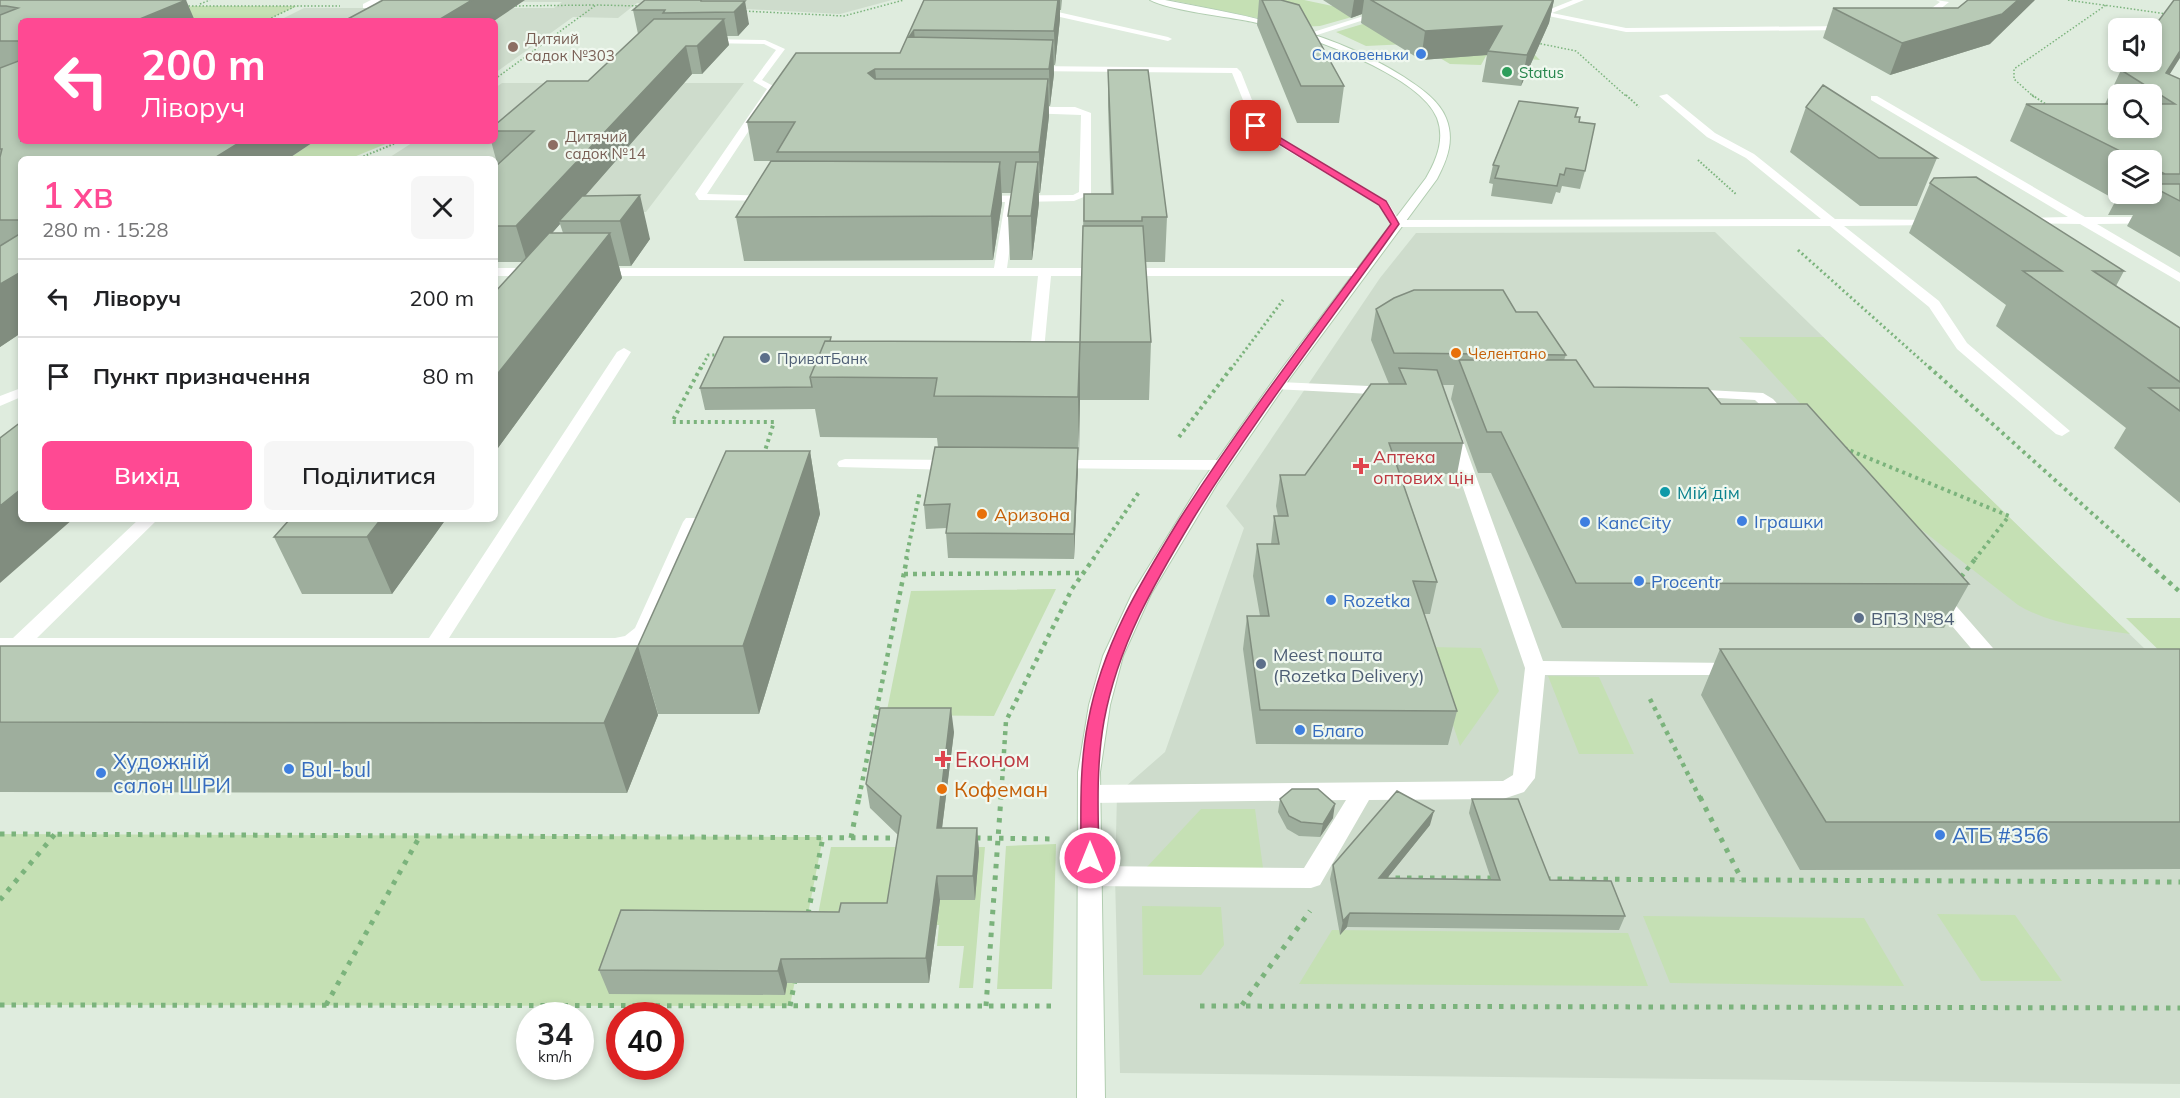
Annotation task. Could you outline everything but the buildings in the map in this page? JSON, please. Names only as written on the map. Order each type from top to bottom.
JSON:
[{"type":"street","points":[[366,6],[376,0]]},
{"type":"street","points":[[1046,0],[1023,6],[1168,39]]},
{"type":"street","points":[[1091,1098],[1089,794],[1096,721],[1118,643],[1141,594],[1220,465],[1395,224],[1431,179],[1443,158],[1447,138],[1441,116],[1425,96],[1395,74],[1355,50],[1311,34],[1154,0]]},
{"type":"street","points":[[1311,34],[1422,0]]},
{"type":"street","points":[[1543,14],[1580,0]]},
{"type":"street","points":[[1911,27],[1945,2],[1940,0]]},
{"type":"street","points":[[1522,10],[1626,30],[1860,28]]},
{"type":"street","points":[[695,41],[759,41],[781,49],[757,81],[772,88],[701,194],[703,198],[710,199],[780,199]]},
{"type":"street","points":[[1012,69],[1234,70],[1237,72],[1259,130],[1383,203],[1395,224]]},
{"type":"street","points":[[1664,96],[1711,135],[1750,156],[1934,304],[1962,346],[2062,431]]},
{"type":"street","points":[[1874,98],[2180,278]]},
{"type":"street","points":[[965,199],[1074,198],[1086,194],[1086,113],[1075,110],[1018,110]]},
{"type":"street","points":[[1000,271],[1011,199]]},
{"type":"street","points":[[2010,221],[2180,220]]},
{"type":"street","points":[[1395,224],[1951,222]]},
{"type":"street","points":[[498,272],[554,272]]},
{"type":"street","points":[[577,272],[1361,272]]},
{"type":"street","points":[[1036,361],[1045,272]]},
{"type":"street","points":[[435,645],[624,352]]},
{"type":"street","points":[[1279,386],[1404,392]]},
{"type":"street","points":[[0,401],[18,393]]},
{"type":"street","points":[[1674,393],[1744,393],[1758,396],[1768,402],[1792,430]]},
{"type":"street","points":[[1089,794],[1503,790],[1516,786],[1524,778],[1535,668],[1446,415]]},
{"type":"street","points":[[845,464],[972,465]]},
{"type":"street","points":[[1042,465],[1220,465]]},
{"type":"street","points":[[9,645],[146,522]]},
{"type":"street","points":[[9,645],[615,645],[632,641],[644,630],[692,522]]},
{"type":"street","points":[[1926,583],[1999,669],[1997,672],[1974,672]]},
{"type":"street","points":[[1535,668],[1751,670]]},
{"type":"street","points":[[1090,876],[1311,878],[1363,791]]},
{"type":"path","points":[[196,6],[210,0]]},
{"type":"path","points":[[2068,0],[2169,14]]},
{"type":"path","points":[[508,6],[596,5]]},
{"type":"path","points":[[2052,108],[2019,85],[2014,79],[2014,69],[2106,5]]},
{"type":"path","points":[[181,6],[366,6]]},
{"type":"path","points":[[183,9],[192,6]]},
{"type":"path","points":[[271,18],[297,6]]},
{"type":"path","points":[[1529,41],[1576,51],[1646,114]]},
{"type":"path","points":[[364,156],[393,144]]},
{"type":"path","points":[[1690,153],[2180,592]]},
{"type":"path","points":[[731,354],[708,355],[672,422],[774,422],[761,464]]},
{"type":"path","points":[[1792,430],[2009,516],[1941,601]]},
{"type":"path","points":[[851,838],[926,465]]},
{"type":"path","points":[[904,574],[1083,573]]},
{"type":"path","points":[[1647,693],[1742,879]]},
{"type":"path","points":[[0,834],[908,838]]},
{"type":"path","points":[[0,900],[55,834]]},
{"type":"path","points":[[326,1005],[420,836]]},
{"type":"path","points":[[806,927],[823,837]]},
{"type":"path","points":[[964,838],[1090,839]]},
{"type":"path","points":[[1380,878],[1509,879]]},
{"type":"path","points":[[1544,879],[2180,882]]},
{"type":"path","points":[[1242,1006],[1314,905]]},
{"type":"path","points":[[790,1006],[797,972]]},
{"type":"path","points":[[0,1005],[1051,1006]]},
{"type":"path","points":[[1200,1006],[2180,1008]]},
{"type":"shaded area","points":[[892,0],[840,14],[637,3],[618,18],[573,17],[498,71],[498,18],[284,18],[304,8],[554,8],[562,2],[391,1]]},
{"type":"shaded area","name":"Дитячий садок №14","points":[[502,83],[744,83],[646,212],[498,213],[498,156],[392,156],[410,144],[498,144],[498,86]]},
{"type":"shaded area","points":[[1715,232],[2180,683],[2180,1084],[1120,1073],[1115,877],[1117,794],[1165,752],[1244,528],[1226,506],[1380,278],[1416,233]]},
{"type":"green space","points":[[1171,0],[1304,0],[1366,13],[1320,26],[1301,27]]},
{"type":"green space","points":[[192,6],[297,6],[271,18],[163,18]]},
{"type":"green space","points":[[1386,17],[1528,48],[1540,60],[1486,56],[1481,65],[1450,64],[1420,46],[1408,44],[1366,46],[1336,32]]},
{"type":"green space","points":[[310,144],[386,144],[356,156],[292,156]]},
{"type":"green space","points":[[1739,337],[1823,337],[2130,634],[2058,622],[2018,605],[1904,516]]},
{"type":"green space","points":[[1056,589],[994,716],[886,715],[911,591]]},
{"type":"green space","points":[[2126,618],[2180,618],[2180,671]]},
{"type":"green space","points":[[1427,647],[1481,648],[1499,691],[1460,746]]},
{"type":"green space","points":[[1548,676],[1599,677],[1634,754],[1579,754]]},
{"type":"green space","points":[[1201,809],[1255,809],[1263,868],[1145,869]]},
{"type":"green space","points":[[0,834],[823,837],[790,1006],[684,1006],[684,1002],[606,1002],[606,1006],[594,1006],[594,1002],[516,1002],[516,1006],[0,1005]]},
{"type":"green space","points":[[1056,844],[1052,989],[997,989],[1006,846]]},
{"type":"green space","points":[[831,847],[985,847],[973,988],[959,988],[964,946],[937,946],[939,925],[816,925]]},
{"type":"green space","points":[[1142,906],[1221,907],[1224,945],[1201,975],[1143,975]]},
{"type":"green space","points":[[1937,914],[2015,915],[2062,981],[1981,981]]},
{"type":"green space","points":[[1643,916],[1864,918],[1904,986],[1670,983]]},
{"type":"green space","points":[[1332,930],[1628,933],[1648,986],[1299,984]]},
{"type":"place","name":"Дитяий садок №303","points":[[513,47]]},
{"type":"place","name":"Смаковеньки","points":[[1421,54]]},
{"type":"place","name":"Status","points":[[1507,72]]},
{"type":"place","name":"Дитячий садок №14","points":[[553,145]]},
{"type":"place","name":"Челентано","points":[[1456,353]]},
{"type":"place","name":"ПриватБанк","points":[[765,358]]},
{"type":"place","name":"Аптека оптових цін","points":[[1361,466]]},
{"type":"place","name":"Мій дім","points":[[1665,492]]},
{"type":"place","name":"Аризона","points":[[982,514]]},
{"type":"place","name":"Іграшки","points":[[1742,521]]},
{"type":"place","name":"KancCity","points":[[1585,522]]},
{"type":"place","name":"Procentr","points":[[1639,581]]},
{"type":"place","name":"Rozetka","points":[[1331,600]]},
{"type":"place","name":"ВПЗ №84","points":[[1859,618]]},
{"type":"place","name":"Meest пошта (Rozetka Delivery)","points":[[1261,664]]},
{"type":"place","name":"Благо","points":[[1300,730]]},
{"type":"place","name":"Економ","points":[[943,759]]},
{"type":"place","name":"Bul-bul","points":[[289,769]]},
{"type":"place","name":"Художній салон ШРИ","points":[[101,773]]},
{"type":"place","name":"Кофеман","points":[[942,789]]},
{"type":"place","name":"АТБ #356","points":[[1940,835]]},
{"type":"route","points":[[1090,858],[1089,772],[1096,721],[1118,643],[1141,594],[1220,465],[1395,224],[1383,203],[1259,130],[1256,126]]}]
